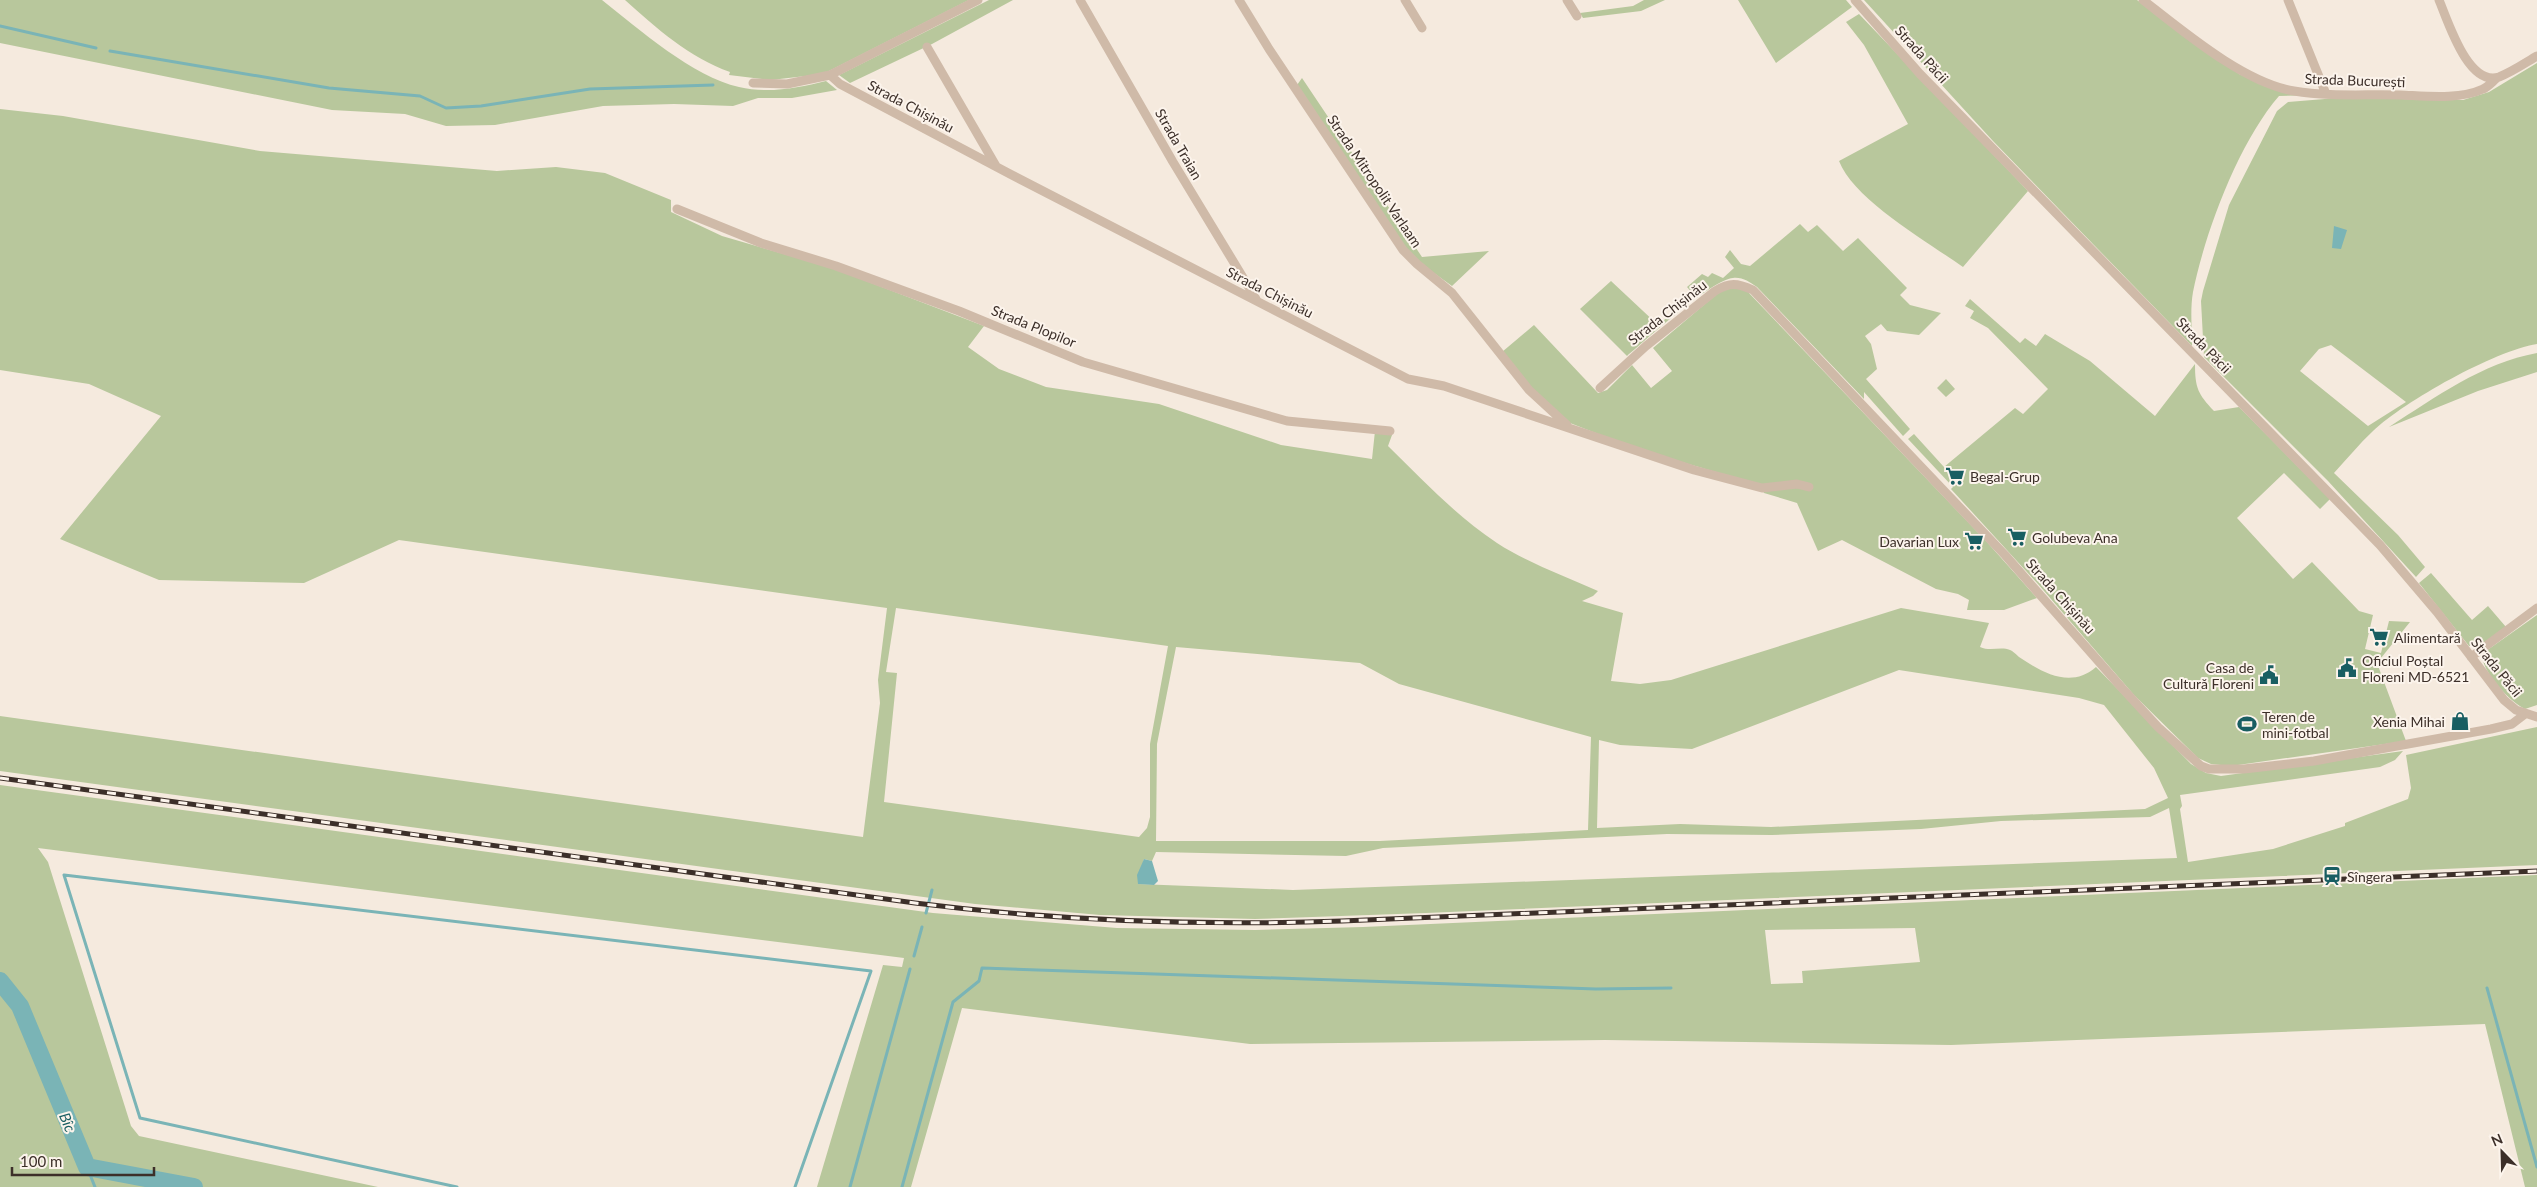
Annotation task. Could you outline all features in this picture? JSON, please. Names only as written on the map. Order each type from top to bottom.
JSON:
[{"type":"street","name":"Strada Chișinău","points":[[754,83],[787,84],[830,75],[978,0]]},
{"type":"street","name":"Strada Traian","points":[[1080,0],[1173,162],[1257,301]]},
{"type":"street","name":"Strada Mitropolit Varlaam","points":[[1239,0],[1268,49],[1403,250],[1452,293],[1529,390],[1570,427]]},
{"type":"street","points":[[1405,0],[1422,28]]},
{"type":"street","points":[[1567,0],[1577,16]]},
{"type":"street","name":"Strada Păcii","points":[[1855,0],[1920,74],[2380,545],[2504,700],[2525,714]]},
{"type":"street","name":"Strada București","points":[[2143,0],[2201,44],[2252,76],[2293,91],[2326,94],[2434,96],[2468,93],[2484,89],[2498,78],[2537,56]]},
{"type":"street","points":[[2288,0],[2326,94]]},
{"type":"street","points":[[2439,0],[2472,70],[2483,76],[2498,78]]},
{"type":"street","points":[[927,47],[996,167]]},
{"type":"street","name":"Strada Chișinău","points":[[830,75],[840,84],[996,167],[1408,379],[1444,386],[1570,427],[1635,452],[1762,488],[1797,484],[1810,487]]},
{"type":"street","name":"Strada Plopilor","points":[[677,209],[761,243],[836,266],[959,311],[1084,362],[1287,421],[1390,431]]},
{"type":"street","name":"Strada Chișinău","points":[[1600,388],[1646,346],[1715,291],[1727,284],[1739,284],[1753,290],[2000,548],[2158,727],[2189,757],[2209,769],[2244,769],[2314,761],[2491,729],[2512,724],[2525,714]]},
{"type":"street","points":[[2471,657],[2537,608]]},
{"type":"street","points":[[2525,714],[2537,717]]},
{"type":"green space","points":[[0,0],[602,0],[667,51],[721,82],[750,89],[772,90],[794,88],[826,81],[837,90],[792,98],[758,98],[733,106],[674,104],[603,106],[495,125],[446,126],[405,114],[332,110],[0,43]]},
{"type":"green space","points":[[625,0],[969,0],[823,74],[771,80],[729,75],[730,72],[701,59],[674,41]]},
{"type":"green space","points":[[989,0],[1013,0],[932,44],[850,83],[839,75]]},
{"type":"green space","points":[[1644,0],[1665,0],[1641,11],[1583,18],[1580,13],[1633,6]]},
{"type":"green space","points":[[1738,0],[1846,0],[1852,7],[1776,63]]},
{"type":"green space","points":[[1864,0],[2137,0],[2239,74],[2283,92],[2317,95],[2279,96],[2264,115],[2237,162],[2215,216],[2198,268],[2191,312],[2192,346],[1993,141]]},
{"type":"green space","points":[[1859,14],[2028,191],[1963,267],[1912,233],[1876,205],[1847,176],[1839,161],[1908,124],[1864,45],[1846,22]]},
{"type":"green space","points":[[2537,63],[2537,344],[2498,356],[2428,392],[2387,419],[2373,431],[2334,473],[2398,535],[2425,567],[2416,577],[2328,481],[2204,357],[2201,301],[2229,205],[2277,111],[2288,102],[2337,98],[2463,100],[2489,92]],"holes":[[[2331,345],[2406,402],[2368,426],[2300,371],[2319,349]]]},
{"type":"green space","points":[[1302,78],[1422,257],[1489,251],[1452,286],[1420,263],[1406,249],[1297,85]]},
{"type":"green space","points":[[0,109],[63,116],[260,151],[497,171],[556,167],[605,173],[671,200],[671,212],[722,236],[832,268],[984,326],[968,347],[999,369],[1046,387],[1159,404],[1281,445],[1372,459],[1375,431],[1392,435],[1388,446],[1440,497],[1482,532],[1521,557],[1598,591],[1593,596],[1582,601],[1623,613],[1611,681],[1640,684],[1671,680],[1901,608],[1989,623],[1980,647],[2010,650],[2047,673],[2067,678],[2077,677],[2086,674],[2096,667],[2191,764],[2206,773],[2221,776],[2403,751],[2395,760],[2380,767],[2180,795],[2182,806],[2180,809],[2188,862],[2273,849],[2345,826],[2345,823],[2408,799],[2411,788],[2406,755],[2537,727],[2537,865],[1255,919],[1100,915],[975,904],[0,771],[0,716],[863,837],[880,703],[878,680],[887,608],[399,540],[304,583],[159,580],[60,539],[161,416],[89,384],[0,370]],"holes":[[[896,608],[1168,646],[1150,744],[1150,817],[1147,828],[1139,837],[884,802],[897,673],[886,672]],[[1176,647],[1360,663],[1399,684],[1591,737],[1588,830],[1380,841],[1156,841],[1157,744]],[[1899,670],[2079,698],[2104,705],[2154,768],[2168,798],[2145,809],[1771,827],[1680,824],[1597,828],[1599,740],[1620,745],[1692,749]],[[2169,808],[2177,858],[1293,890],[1138,884],[1144,859],[1152,861],[1156,852],[1346,856],[1383,848],[1667,834],[1772,835],[1921,829],[2001,821],[2150,817]]]},
{"type":"green space","points":[[1800,224],[1808,232],[1817,225],[1843,251],[1858,238],[1907,288],[1900,295],[1910,305],[1941,313],[1919,335],[1887,331],[1881,324],[1865,336],[1871,344],[1877,369],[1866,379],[1910,429],[1903,436],[1864,392],[1864,399],[1757,287],[1743,279],[1733,278],[1723,281],[1710,289],[1695,299],[1627,356],[1580,309],[1611,281],[1658,325],[1694,295],[1687,287],[1702,274],[1708,277],[1712,273],[1723,278],[1734,268],[1725,257],[1730,250],[1741,264],[1750,266]]},
{"type":"green space","points":[[1729,287],[1740,288],[1748,292],[1986,541],[2037,598],[2004,610],[1967,610],[1969,600],[1958,594],[1936,589],[1842,540],[1818,551],[1797,503],[1764,493],[1760,485],[1634,448],[1570,423],[1529,387],[1502,352],[1534,325],[1598,393],[1607,390],[1632,365],[1651,388],[1672,371],[1653,348],[1718,293]]},
{"type":"green space","points":[[1970,299],[2020,343],[2025,338],[2036,346],[2045,334],[2090,361],[2155,416],[2195,364],[2198,390],[2214,411],[2239,407],[2330,499],[2320,509],[2284,473],[2237,518],[2293,579],[2312,562],[2359,611],[2373,615],[2365,649],[2381,653],[2389,621],[2410,622],[2377,663],[2406,741],[2231,766],[2211,764],[2198,758],[2134,695],[2038,584],[1951,489],[1953,487],[1908,439],[1914,434],[1944,467],[2015,408],[2023,414],[2048,389],[1988,328],[1970,318],[1974,311],[1965,306]]},
{"type":"green space","points":[[2537,353],[2537,372],[2478,391],[2389,427],[2460,382],[2478,373],[2517,358]]},
{"type":"green space","points":[[1946,379],[1955,389],[1946,397],[1937,388]]},
{"type":"green space","points":[[2431,573],[2472,620],[2488,606],[2506,627],[2486,643],[2469,646],[2419,583]]},
{"type":"green space","points":[[2537,615],[2537,705],[2525,709],[2512,700],[2499,687],[2488,672],[2482,657],[2486,651]]},
{"type":"green space","points":[[0,785],[933,913],[1117,928],[1255,930],[1363,927],[2537,875],[2537,1187],[2525,1187],[2485,1024],[1951,1045],[1605,1040],[1250,1044],[962,1008],[911,1187],[817,1187],[883,965],[902,967],[904,958],[38,848],[48,862],[131,1126],[139,1136],[378,1187],[0,1187]],"holes":[[[1915,928],[1920,962],[1802,971],[1803,983],[1771,984],[1765,930]]]},
{"type":"water","points":[[2334,226],[2347,230],[2341,249],[2332,248]]},
{"type":"water","points":[[1144,859],[1152,861],[1158,881],[1154,885],[1138,884],[1137,875]]},
{"type":"waterway","points":[[0,26],[96,48]]},
{"type":"waterway","points":[[110,51],[329,88],[420,96],[446,108],[481,106],[590,89],[713,85]]},
{"type":"waterway","points":[[457,1187],[140,1118],[64,875],[871,971],[795,1187]]},
{"type":"waterway","points":[[926,913],[932,890]]},
{"type":"waterway","points":[[914,956],[922,927]]},
{"type":"waterway","points":[[902,1187],[953,1002],[979,981],[982,968],[1596,989],[1671,988]]},
{"type":"waterway","points":[[850,1187],[910,969]]},
{"type":"waterway","name":"Bîc","points":[[0,981],[20,1006],[87,1167],[194,1187]]},
{"type":"waterway","points":[[2487,988],[2537,1167]]},
{"type":"waterway","points":[[87,1167],[95,1187]]},
{"type":"railway","points":[[0,778],[915,903],[1022,914],[1128,921],[1235,923],[1342,921],[2537,871]]},
{"type":"place","name":"Begal-Grup","points":[[1955,476]]},
{"type":"place","name":"Golubeva Ana","points":[[2017,537]]},
{"type":"place","name":"Davarian Lux","points":[[1974,541]]},
{"type":"place","name":"Alimentară","points":[[2379,637]]},
{"type":"place","name":"Oficiul Poștal Floreni MD-6521","points":[[2347,668]]},
{"type":"place","name":"Casa de Cultură Floreni","points":[[2269,675]]},
{"type":"place","name":"Xenia Mihai","points":[[2460,721]]},
{"type":"place","name":"Teren de mini-fotbal","points":[[2247,724]]},
{"type":"place","name":"Sîngera","points":[[2332,876]]}]
